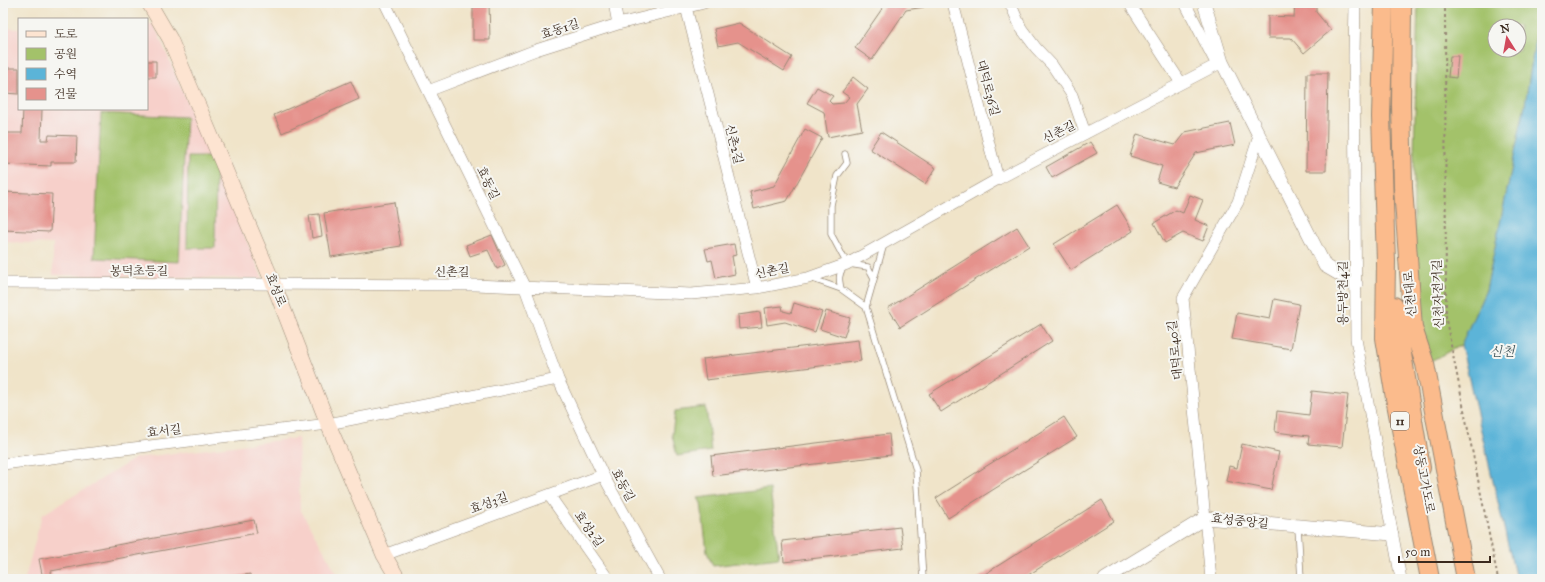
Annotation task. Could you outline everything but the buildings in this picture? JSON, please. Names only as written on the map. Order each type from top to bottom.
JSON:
[{"type":"highway","points":[[1373,3],[1373,208],[1385,338]]},
{"type":"highway","name":"신천대로","points":[[1384,3],[1381,117],[1386,262],[1385,338],[1430,579]]},
{"type":"highway","name":"신천대로","points":[[1402,3],[1402,187],[1413,328],[1425,364],[1463,578]]},
{"type":"highway","points":[[1401,105],[1412,49],[1413,3]]},
{"type":"highway","points":[[1373,208],[1381,117]]},
{"type":"highway","name":"상동고가도로","points":[[1386,262],[1418,453],[1443,579]]},
{"type":"main road","name":"효성로","points":[[149,3],[170,38],[274,285],[328,424],[384,555],[398,579]]},
{"type":"street","name":"효동길","points":[[385,3],[525,288],[558,379],[603,475],[660,579]]},
{"type":"street","points":[[614,3],[618,24]]},
{"type":"street","name":"효동1길","points":[[428,91],[536,50],[618,24],[704,3]]},
{"type":"street","name":"대덕로36길","points":[[953,3],[998,179]]},
{"type":"street","points":[[1010,3],[1021,28],[1036,48],[1052,64],[1072,96],[1085,133]]},
{"type":"street","points":[[1129,3],[1182,83]]},
{"type":"street","points":[[1185,3],[1259,136],[1325,266],[1356,284]]},
{"type":"street","points":[[1204,3],[1219,63]]},
{"type":"street","name":"용두방천4길","points":[[1355,3],[1356,339],[1401,579]]},
{"type":"street","name":"신촌2길","points":[[686,8],[757,288]]},
{"type":"street","name":"신촌길","points":[[274,285],[475,285],[691,294],[757,288],[808,278],[847,264],[998,179],[1219,63]]},
{"type":"street","name":"대덕로40길","points":[[1211,579],[1183,298],[1238,202],[1259,136]]},
{"type":"street","name":"봉덕초등길","points":[[3,283],[274,285]]},
{"type":"street","points":[[328,424],[558,379]]},
{"type":"street","name":"효서길","points":[[3,464],[328,424]]},
{"type":"street","name":"효성3길","points":[[384,555],[603,475]]},
{"type":"street","name":"효성2길","points":[[549,495],[608,579]]},
{"type":"street","name":"효성중앙길","points":[[1105,579],[1205,518],[1392,534]]},
{"type":"lane","points":[[845,154],[847,163],[838,176],[832,205],[831,234],[847,264]]},
{"type":"lane","points":[[884,244],[866,307],[916,470],[923,579]]},
{"type":"lane","points":[[847,264],[868,267],[874,278]]},
{"type":"lane","points":[[841,289],[838,279],[841,271],[847,264]]},
{"type":"lane","points":[[808,278],[841,289],[866,307]]},
{"type":"lane","points":[[1298,527],[1301,579]]},
{"type":"path","name":"신천자전거길","points":[[1445,3],[1446,320],[1498,579]]},
{"type":"shaded area","points":[[154,24],[263,279],[53,275],[53,244],[3,242],[3,28],[18,29],[18,110],[148,110],[148,25]]},
{"type":"shaded area","points":[[298,438],[300,509],[340,579],[25,579],[42,515],[136,458]]},
{"type":"green space","points":[[1418,3],[1541,3],[1525,105],[1486,290],[1461,345],[1425,364],[1413,328],[1414,154]]},
{"type":"green space","points":[[101,113],[186,117],[179,262],[94,258]]},
{"type":"green space","points":[[188,157],[216,157],[215,248],[187,248]]},
{"type":"green space","points":[[706,407],[711,451],[677,456],[672,435],[675,411]]},
{"type":"green space","points":[[770,489],[779,558],[713,566],[707,552],[701,503],[698,498]]},
{"type":"water","name":"신천","points":[[1541,3],[1542,579],[1516,579],[1461,345],[1486,290],[1525,105]]}]
